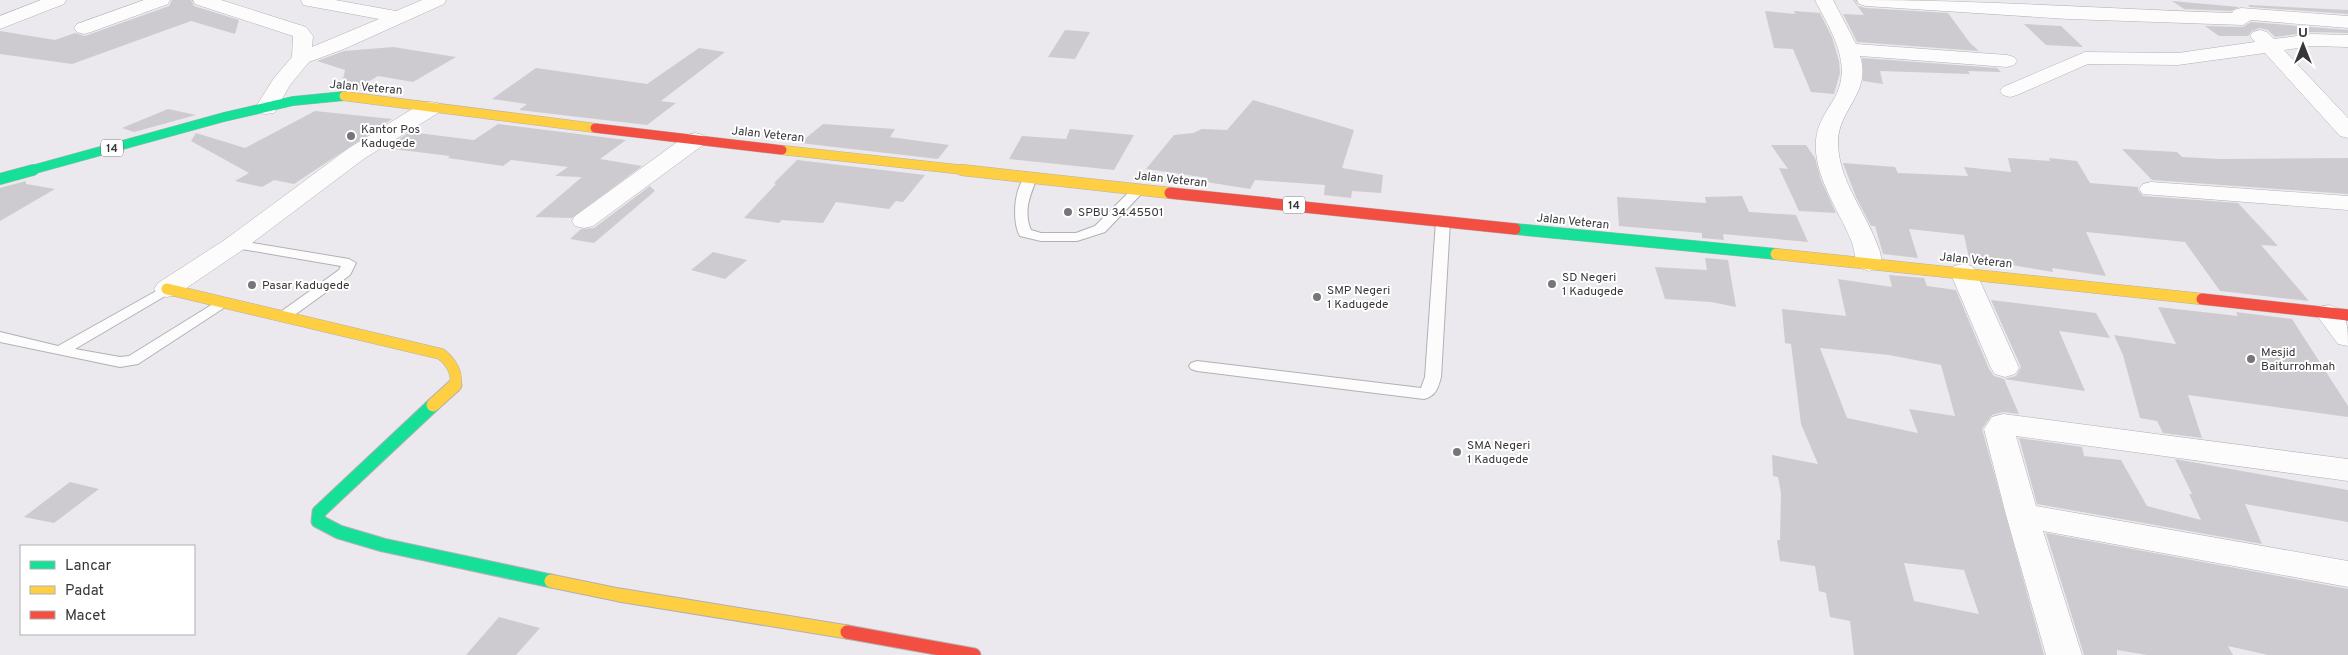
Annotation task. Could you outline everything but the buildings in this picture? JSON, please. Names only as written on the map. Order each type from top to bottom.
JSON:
[{"type":"main road","name":"Jalan Veteran","points":[[0,179],[224,117],[308,99],[340,96],[695,140],[1031,178],[1661,244],[1962,272],[2339,314]]},
{"type":"main road","points":[[166,289],[446,356],[457,372],[456,384],[320,512],[318,521],[339,532],[383,545],[618,595],[891,639],[974,655]]},
{"type":"street","points":[[0,23],[56,0]]},
{"type":"street","points":[[84,28],[161,0]]},
{"type":"street","points":[[202,0],[299,31],[303,36],[302,58]]},
{"type":"street","points":[[344,8],[361,0]]},
{"type":"street","points":[[266,108],[281,82],[302,58],[337,45],[437,0]]},
{"type":"street","points":[[1824,0],[1848,49],[1853,78],[1833,116],[1827,138],[1827,149],[1842,196],[1869,252],[1869,263]]},
{"type":"street","points":[[1866,0],[2068,13],[2238,11],[2348,22]]},
{"type":"street","points":[[310,1],[397,17]]},
{"type":"street","points":[[2238,11],[2348,131]]},
{"type":"street","points":[[2010,91],[2085,58],[2178,59],[2312,40],[2348,41]]},
{"type":"street","points":[[1848,49],[2007,61]]},
{"type":"street","points":[[166,289],[235,244],[357,153],[430,108]]},
{"type":"street","points":[[584,221],[695,140]]},
{"type":"street","points":[[2151,189],[2348,203]]},
{"type":"street","points":[[1962,272],[2005,368]]},
{"type":"street","points":[[2339,314],[2348,338]]},
{"type":"street","points":[[2064,655],[1999,430],[2003,424],[2348,470]]},
{"type":"street","points":[[2022,514],[2348,574]]},
{"type":"lane","points":[[1031,178],[1022,203],[1020,222],[1025,233],[1041,237],[1077,237],[1100,230],[1119,208],[1140,189]]},
{"type":"lane","points":[[1197,366],[1424,394],[1429,390],[1433,377],[1443,221]]},
{"type":"lane","points":[[235,244],[349,263],[345,272],[284,316]]},
{"type":"lane","points":[[60,351],[166,289]]},
{"type":"lane","points":[[0,337],[120,362],[133,361],[226,302]]},
{"type":"traffic: fast","points":[[0,179],[224,117],[293,101],[344,96]]},
{"type":"traffic: fast","points":[[1515,229],[1776,254]]},
{"type":"traffic: fast","points":[[433,405],[319,512],[318,521],[339,532],[383,545],[551,581]]},
{"type":"traffic: slow","points":[[344,96],[595,128]]},
{"type":"traffic: slow","points":[[782,150],[1170,193]]},
{"type":"traffic: slow","points":[[1776,254],[2202,299]]},
{"type":"traffic: slow","points":[[167,289],[441,354],[453,366],[456,384],[433,405]]},
{"type":"traffic: slow","points":[[551,581],[619,595],[847,632]]},
{"type":"traffic: jam","points":[[595,128],[782,150]]},
{"type":"traffic: jam","points":[[1170,193],[1515,229]]},
{"type":"traffic: jam","points":[[2202,299],[2348,315]]},
{"type":"traffic: jam","points":[[847,632],[974,655]]},
{"type":"place","name":"Kantor Pos Kadugede","points":[[351,136]]},
{"type":"place","name":"SPBU 34.45501","points":[[1068,212]]},
{"type":"place","name":"SD Negeri 1 Kadugede","points":[[1552,284]]},
{"type":"place","name":"Pasar Kadugede","points":[[252,285]]},
{"type":"place","name":"SMP Negeri 1 Kadugede","points":[[1317,297]]},
{"type":"place","name":"Mesjid Baiturrohmah","points":[[2251,359]]},
{"type":"place","name":"SMA Negeri 1 Kadugede","points":[[1457,452]]}]
